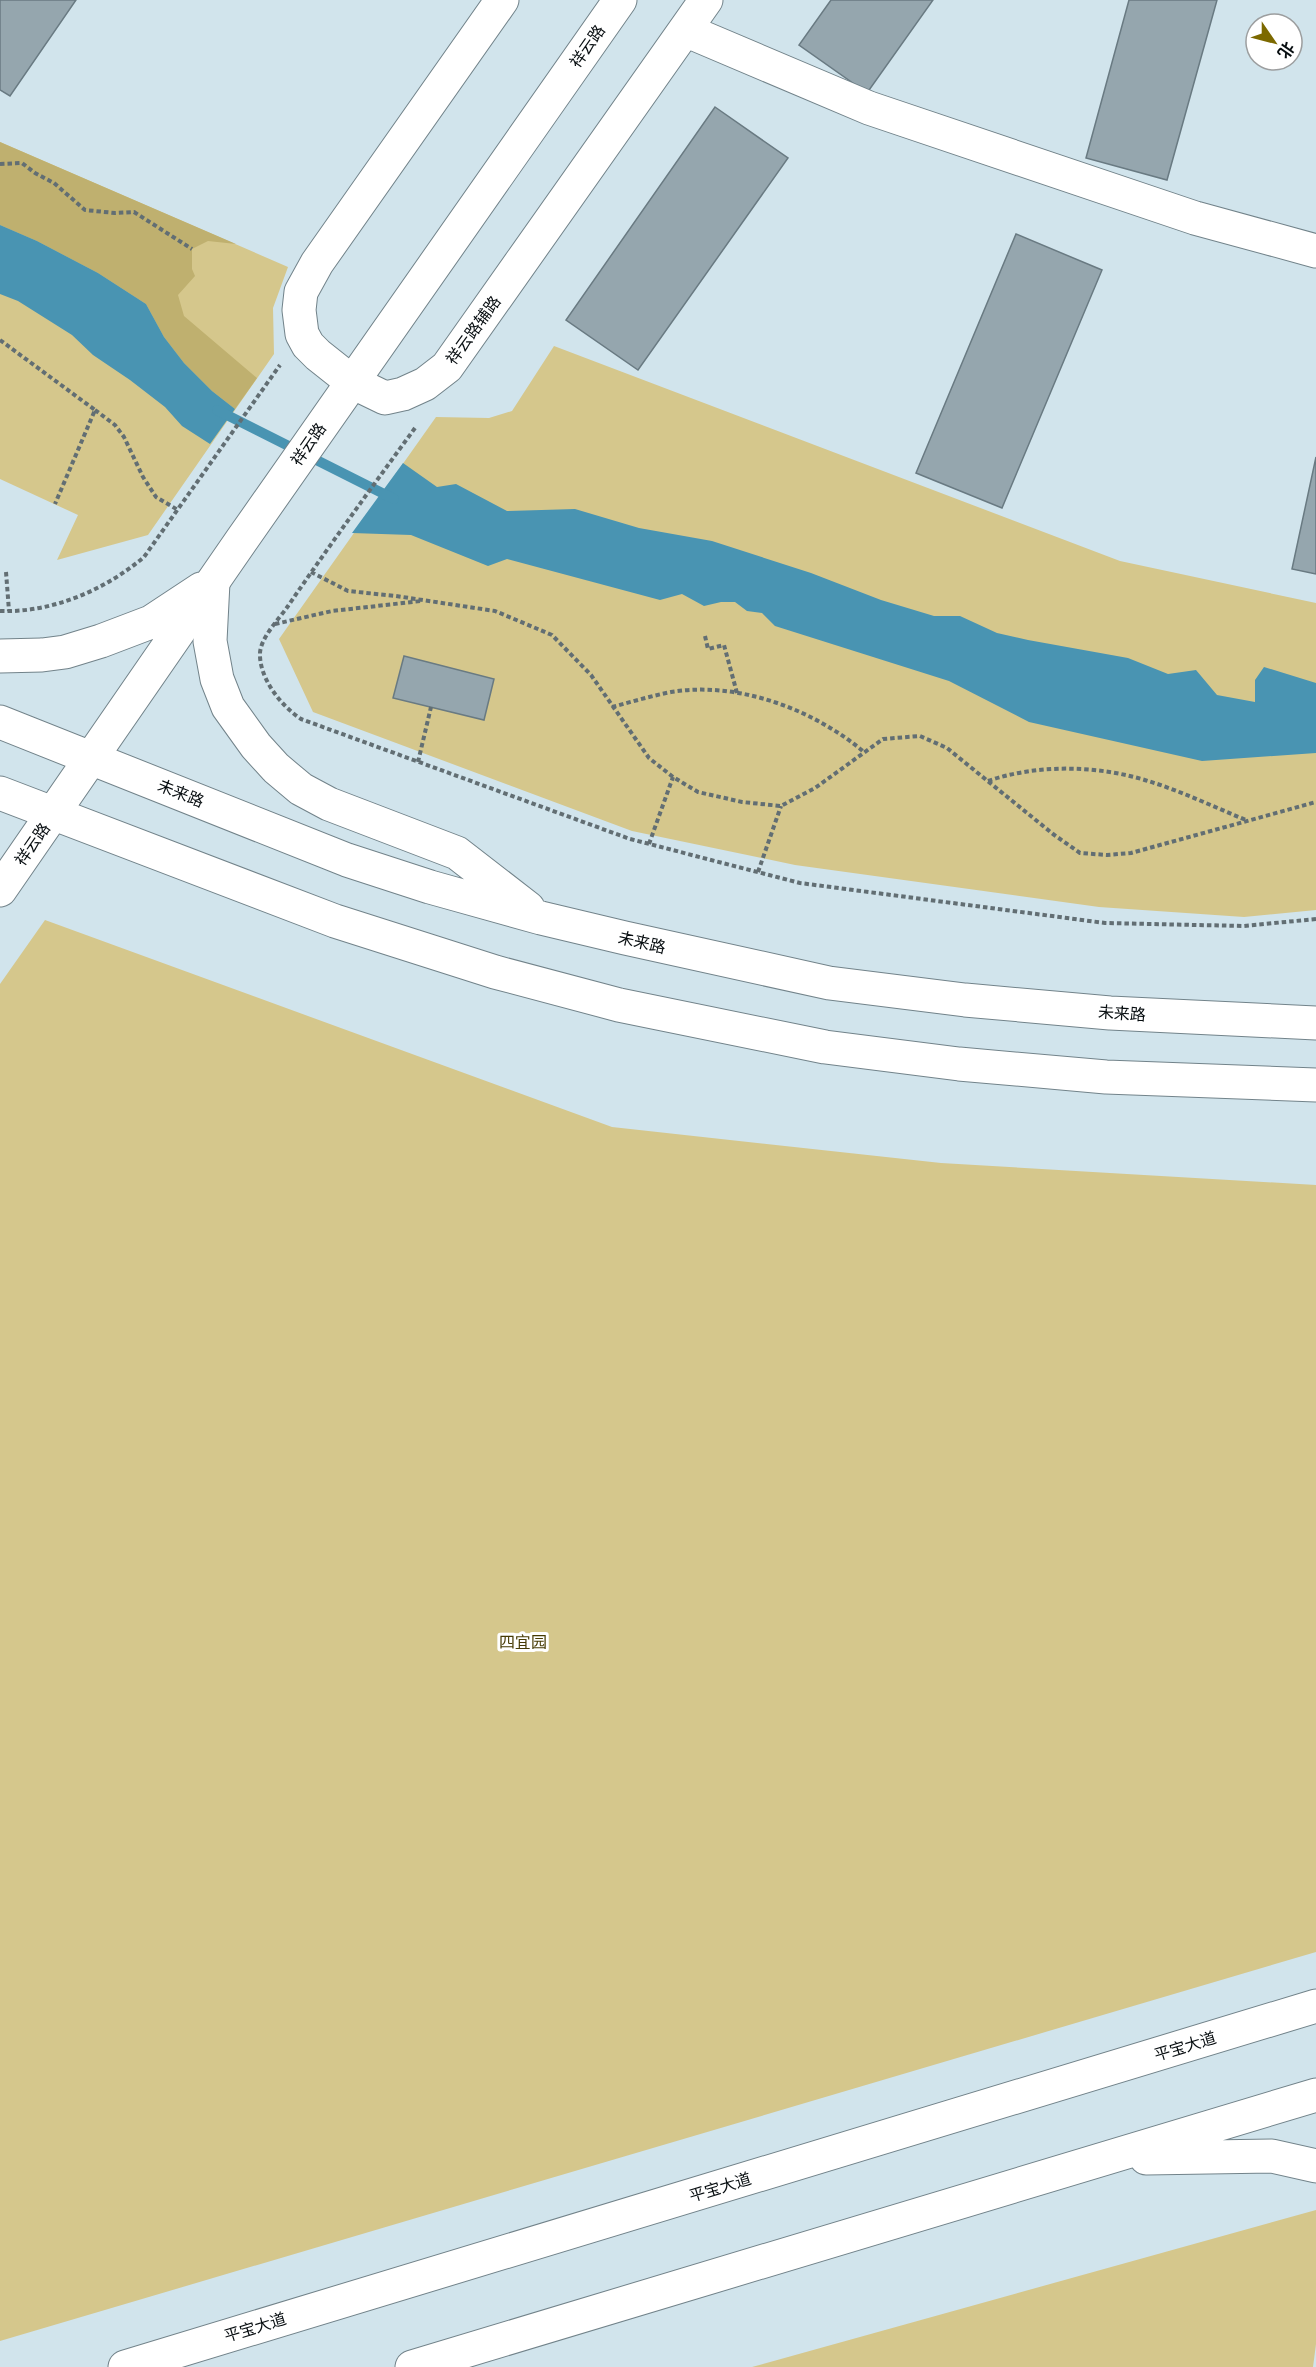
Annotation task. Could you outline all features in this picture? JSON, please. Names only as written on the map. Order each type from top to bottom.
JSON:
[{"type":"main road","name":"祥云路辅路","points":[[502,0],[317,264],[301,292],[299,310],[302,334],[344,394],[385,398],[403,394],[425,384],[447,367],[706,0]]},
{"type":"main road","name":"祥云路","points":[[0,891],[241,541],[620,0]]},
{"type":"main road","points":[[685,30],[869,108],[1196,218],[1316,251]]},
{"type":"main road","points":[[0,656],[65,652],[101,641],[151,622],[213,582]]},
{"type":"main road","points":[[213,582],[210,641],[217,679],[228,707],[256,746],[276,768],[302,789],[329,804],[458,854],[541,918]]},
{"type":"main road","name":"未来路","points":[[0,722],[347,860],[430,887],[541,918],[829,983],[965,1000],[1110,1013],[1316,1023]]},
{"type":"main road","points":[[0,793],[335,921],[495,972],[619,1005],[825,1047],[959,1064],[1106,1077],[1316,1085]]},
{"type":"main road","name":"平宝大道","points":[[125,2367],[1316,2006]]},
{"type":"main road","points":[[412,2367],[1316,2096]]},
{"type":"main road","points":[[1099,2160],[1261,2156],[1316,2166]]},
{"type":"path","points":[[0,164],[22,162],[35,173],[54,183],[85,210],[134,212],[192,249]]},
{"type":"path","points":[[0,340],[115,425],[124,437],[143,477],[156,497],[178,510]]},
{"type":"path","points":[[0,611],[38,608],[103,587],[126,572],[144,556],[255,401]]},
{"type":"path","points":[[55,504],[94,410]]},
{"type":"path","points":[[396,455],[311,572],[260,650],[262,671],[287,710],[301,719],[630,839],[800,883],[1106,923],[1244,926],[1316,919]]},
{"type":"path","points":[[6,572],[9,611]]},
{"type":"path","points":[[311,572],[348,591],[428,600],[495,611],[552,635],[591,675],[649,758],[673,777],[698,792],[742,802],[781,806],[815,788],[883,739],[920,736],[947,748],[1053,834],[1080,852],[1107,855],[1131,853],[1316,802]]},
{"type":"path","points":[[275,624],[332,611],[428,600]]},
{"type":"path","points":[[705,636],[708,649],[724,645],[737,693]]},
{"type":"path","points":[[612,707],[671,692],[737,693],[776,703],[809,716],[842,734],[864,752]]},
{"type":"path","points":[[269,699],[278,696]]},
{"type":"path","points":[[418,762],[431,707]]},
{"type":"path","points":[[988,781],[1014,772],[1025,771],[1069,769],[1107,773],[1147,780],[1247,821]]},
{"type":"path","points":[[649,844],[673,777]]},
{"type":"path","points":[[758,872],[781,806]]},
{"type":"green space","points":[[0,142],[288,267],[273,308],[274,354],[148,535],[57,560],[78,515],[0,479]]},
{"type":"green space","points":[[554,346],[1120,561],[1316,603],[1316,910],[1244,917],[1099,907],[795,865],[632,831],[313,712],[279,639],[436,417],[489,418],[512,411]]},
{"type":"green space","name":"四宜园","points":[[45,920],[612,1127],[941,1163],[1316,1185],[1316,1952],[0,2341],[0,984]]},
{"type":"green space","points":[[1316,2210],[1316,2344],[1313,2367],[752,2367]]},
{"type":"shaded area","points":[[0,142],[236,244],[208,241],[192,249],[192,269],[195,276],[178,295],[184,316],[257,378],[235,409],[212,391],[184,363],[164,337],[146,304],[98,273],[37,241],[0,225]]},
{"type":"water","points":[[0,225],[37,241],[98,273],[146,304],[164,337],[184,363],[212,391],[235,409],[210,444],[182,426],[165,407],[93,355],[72,335],[18,301],[0,294]]},
{"type":"water","points":[[403,463],[437,487],[456,484],[507,511],[575,509],[639,528],[712,541],[811,573],[881,600],[934,616],[960,616],[997,633],[1128,658],[1168,674],[1196,670],[1217,695],[1255,702],[1255,680],[1264,667],[1316,683],[1316,753],[1202,761],[1029,722],[949,681],[775,626],[762,613],[747,611],[735,602],[704,606],[682,594],[660,600],[507,559],[488,566],[411,535],[352,533]]},
{"type":"building","points":[[0,0],[76,0],[10,96],[0,90]]},
{"type":"building","points":[[831,0],[933,0],[867,93],[799,45]]},
{"type":"building","points":[[1129,0],[1217,0],[1167,180],[1086,158]]},
{"type":"building","points":[[715,107],[788,158],[638,370],[566,320]]},
{"type":"building","points":[[1016,234],[1102,270],[1002,508],[916,473]]},
{"type":"building","points":[[1316,457],[1316,574],[1292,569]]},
{"type":"building","points":[[404,656],[494,679],[484,720],[393,698]]},
{"type":"waterway","points":[[217,410],[394,499]]}]
